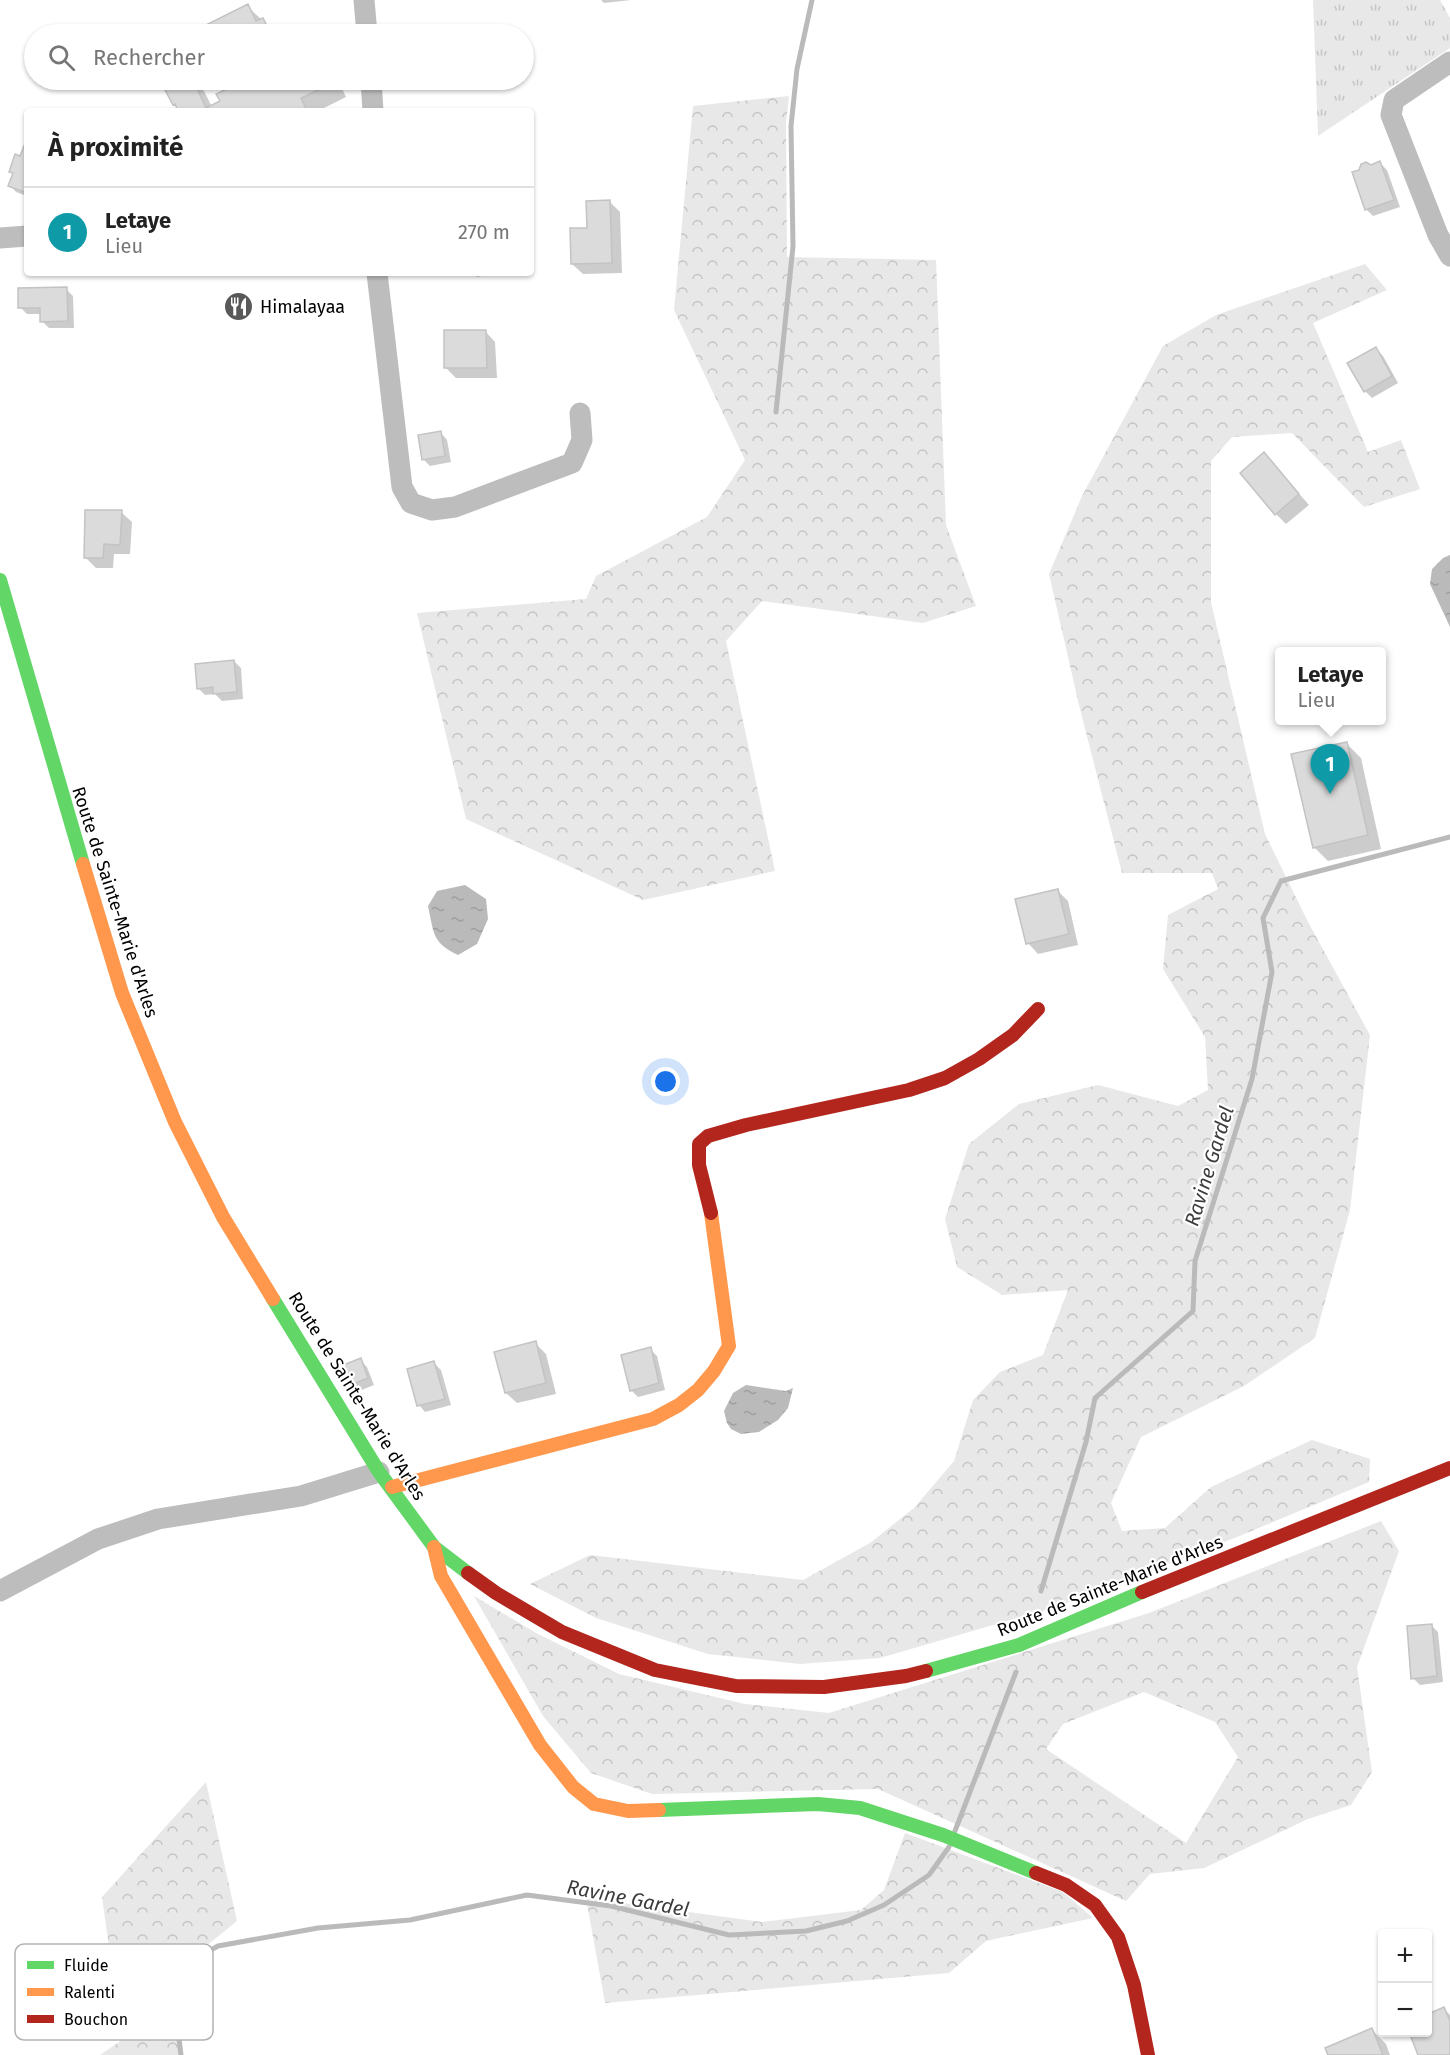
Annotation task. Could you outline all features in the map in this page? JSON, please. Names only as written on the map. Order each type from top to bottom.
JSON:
[{"type":"main road","name":"Route de Sainte-Marie d'Arles","points":[[0,580],[122,993],[175,1122],[223,1217],[386,1480],[434,1547],[496,1593],[562,1632],[655,1670],[736,1686],[824,1687],[906,1676],[1019,1645],[1158,1585],[1450,1468]]},
{"type":"main road","points":[[386,1480],[653,1419],[678,1408],[699,1391],[719,1365],[729,1346],[710,1206],[699,1165],[699,1144],[708,1136],[746,1125],[909,1090],[945,1078],[979,1059],[1012,1035],[1038,1009]]},
{"type":"main road","points":[[434,1547],[441,1576],[540,1745],[573,1787],[594,1804],[628,1811],[829,1805],[860,1808],[943,1835],[960,1844],[1066,1885],[1095,1905],[1118,1937],[1134,1985],[1148,2055]]},
{"type":"street","points":[[364,0],[366,24]]},
{"type":"street","points":[[1450,62],[1394,100],[1391,116],[1438,235],[1450,256]]},
{"type":"street","points":[[372,90],[373,108]]},
{"type":"street","points":[[0,238],[24,236]]},
{"type":"street","points":[[377,276],[402,487],[411,503],[432,510],[455,507],[572,463],[582,440],[580,413]]},
{"type":"street","points":[[0,1591],[98,1539],[148,1522],[386,1480]]},
{"type":"green space","points":[[1313,0],[1440,0],[1450,18],[1450,48],[1318,136]]},
{"type":"green space","points":[[789,96],[786,123],[787,257],[936,260],[946,525],[976,606],[923,623],[762,601],[726,641],[775,871],[643,900],[466,819],[417,613],[586,599],[596,576],[707,517],[745,460],[674,310],[693,106]]},
{"type":"green space","points":[[1365,264],[1387,290],[1313,323],[1368,452],[1401,440],[1420,489],[1364,507],[1292,433],[1232,437],[1211,461],[1211,602],[1265,834],[1308,922],[1370,1035],[1350,1210],[1315,1338],[1244,1386],[1141,1437],[1111,1503],[1122,1531],[1165,1528],[1211,1487],[1312,1440],[1370,1459],[1369,1482],[1237,1537],[1062,1605],[880,1658],[800,1664],[708,1654],[596,1618],[530,1584],[590,1555],[803,1580],[870,1543],[914,1508],[954,1461],[973,1400],[1000,1372],[1043,1355],[1068,1290],[1002,1295],[957,1267],[945,1219],[969,1144],[1019,1104],[1098,1085],[1178,1106],[1208,1090],[1205,1037],[1163,969],[1168,915],[1218,889],[1212,873],[1122,873],[1079,705],[1049,574],[1082,496],[1163,346],[1216,315]]},
{"type":"green space","points":[[1381,1521],[1399,1551],[1357,1667],[1372,1772],[1351,1805],[1308,1819],[1204,1868],[1150,1874],[1126,1901],[878,1789],[652,1794],[591,1773],[543,1716],[474,1596],[538,1634],[619,1674],[745,1704],[829,1713],[1149,1613]],"holes":[[[1144,1692],[1215,1722],[1238,1757],[1186,1843],[1046,1749],[1063,1724]]]},
{"type":"green space","points":[[206,1782],[237,1921],[209,1944],[109,1944],[102,1897]]},
{"type":"green space","points":[[905,1833],[1063,1892],[1093,1918],[986,1941],[949,1973],[605,2003],[586,1898],[762,1922],[861,1910],[884,1890]]},
{"type":"green space","points":[[122,2040],[177,2040],[180,2055],[100,2055]]},
{"type":"water","points":[[1450,555],[1450,627],[1430,584],[1432,569],[1443,558]]},
{"type":"water","points":[[465,885],[486,899],[488,919],[477,944],[458,955],[449,951],[439,941],[433,930],[428,906],[437,891]]},
{"type":"water","points":[[746,1385],[786,1391],[793,1388],[788,1408],[778,1420],[759,1432],[741,1434],[731,1429],[724,1411],[733,1393]]},
{"type":"building","points":[[248,4],[256,21],[263,18],[266,24],[208,24]]},
{"type":"building","points":[[165,90],[198,90],[206,108],[177,108],[175,104],[173,105]]},
{"type":"building","points":[[225,90],[318,90],[301,98],[306,108],[206,108],[220,101],[216,94]]},
{"type":"building","points":[[24,146],[24,192],[8,186],[13,173],[9,172],[15,154],[20,156]]},
{"type":"building","points":[[1380,161],[1394,200],[1365,210],[1352,172],[1359,170],[1361,164],[1366,162],[1371,165]]},
{"type":"building","points":[[610,200],[612,263],[571,264],[570,228],[587,228],[586,201]]},
{"type":"building","points":[[67,287],[68,321],[40,322],[40,308],[18,308],[18,288]]},
{"type":"building","points":[[444,330],[486,330],[487,368],[444,368]]},
{"type":"building","points":[[1376,347],[1392,376],[1364,392],[1347,363]]},
{"type":"building","points":[[441,431],[445,456],[422,460],[418,435]]},
{"type":"building","points":[[1264,452],[1299,494],[1275,515],[1240,473]]},
{"type":"building","points":[[85,510],[122,510],[120,545],[104,544],[103,558],[84,558]]},
{"type":"building","points":[[234,660],[237,692],[213,694],[213,687],[197,689],[195,664]]},
{"type":"building","points":[[1347,742],[1368,835],[1313,848],[1291,754]]},
{"type":"building","points":[[1058,889],[1069,934],[1026,944],[1015,899]]},
{"type":"building","points":[[536,1341],[546,1383],[505,1393],[494,1352]]},
{"type":"building","points":[[651,1347],[659,1383],[630,1391],[621,1355]]},
{"type":"building","points":[[361,1358],[368,1378],[348,1386],[341,1366]]},
{"type":"building","points":[[434,1361],[445,1399],[417,1406],[407,1369]]},
{"type":"building","points":[[1432,1624],[1437,1676],[1411,1679],[1407,1626]]},
{"type":"building","points":[[1444,2007],[1450,2021],[1450,2055],[1418,2055],[1411,2037],[1432,2037],[1432,2012]]},
{"type":"building","points":[[1372,2028],[1383,2055],[1328,2055],[1325,2048]]},
{"type":"waterway","points":[[776,412],[793,246],[791,126],[797,69],[812,0]]},
{"type":"waterway","name":"Ravine Gardel","points":[[1041,1591],[1086,1442],[1095,1398],[1193,1311],[1195,1261],[1252,1079],[1272,972],[1263,918],[1281,881],[1450,837]]},
{"type":"waterway","name":"Ravine Gardel","points":[[955,1831],[1016,1672]]},
{"type":"waterway","name":"Ravine Gardel","points":[[213,1949],[318,1928],[410,1920],[527,1895],[611,1906],[729,1935],[806,1931],[847,1921],[884,1905],[929,1875],[949,1847]]},
{"type":"waterway","name":"Ravine Gardel","points":[[179,2040],[181,2055]]},
{"type":"traffic: fast","points":[[0,580],[83,864]]},
{"type":"traffic: fast","points":[[273,1299],[379,1472],[434,1547],[468,1573]]},
{"type":"traffic: fast","points":[[926,1671],[1019,1645],[1142,1592]]},
{"type":"traffic: fast","points":[[659,1810],[818,1804],[860,1808],[943,1835],[1036,1873]]},
{"type":"traffic: slow","points":[[83,864],[122,993],[175,1122],[223,1217],[273,1299]]},
{"type":"traffic: slow","points":[[392,1487],[653,1419],[679,1405],[698,1390],[714,1371],[729,1346],[711,1213]]},
{"type":"traffic: slow","points":[[434,1547],[441,1576],[540,1745],[573,1787],[594,1804],[628,1811],[659,1810]]},
{"type":"traffic: jam","points":[[711,1213],[699,1165],[699,1144],[708,1136],[746,1125],[909,1090],[945,1078],[979,1059],[1013,1035],[1038,1009]]},
{"type":"traffic: jam","points":[[1142,1592],[1450,1468]]},
{"type":"traffic: jam","points":[[468,1573],[496,1593],[562,1632],[655,1670],[736,1686],[824,1687],[906,1676],[926,1671]]},
{"type":"traffic: jam","points":[[1036,1873],[1066,1885],[1095,1905],[1118,1937],[1134,1985],[1148,2055]]},
{"type":"place","name":"Himalayaa","points":[[239,307]]},
{"type":"place","name":"Letaye","points":[[1330,794]]}]
